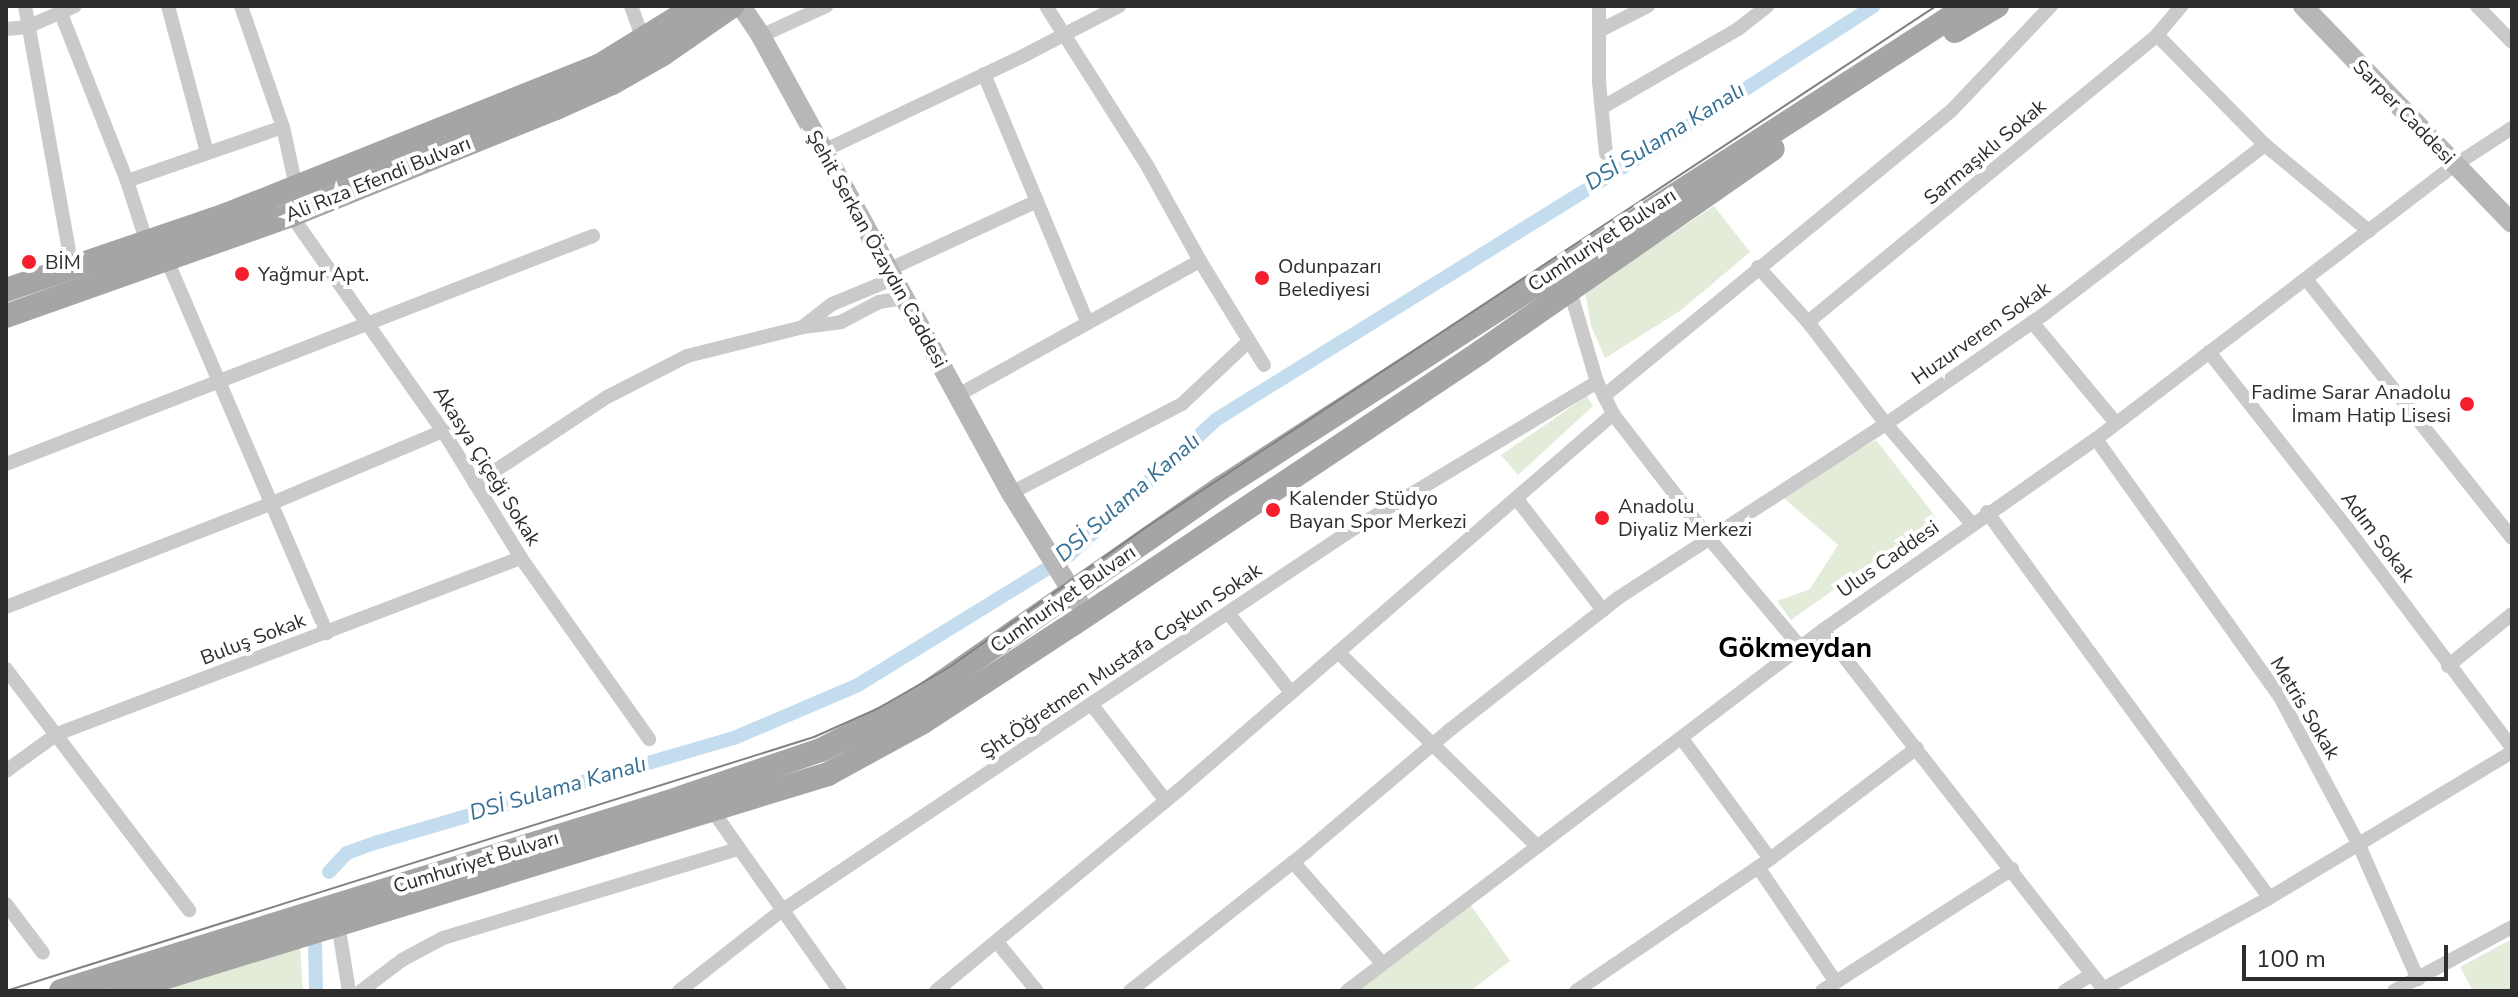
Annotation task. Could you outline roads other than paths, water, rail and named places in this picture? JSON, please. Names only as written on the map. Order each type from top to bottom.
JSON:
[{"type":"main road","name":"Ali Rıza Efendi Bulvarı","points":[[9,284],[72,268],[147,243],[298,187],[599,66],[644,41],[696,6]]},
{"type":"main road","name":"Ali Rıza Efendi Bulvarı","points":[[6,316],[291,215],[612,83],[663,54],[732,6]]},
{"type":"main road","name":"Şehit Serkan Özaydın Caddesi","points":[[741,6],[761,36],[1011,493],[1079,604]]},
{"type":"main road","name":"Cumhuriyet Bulvarı","points":[[121,991],[710,807],[828,774],[923,722],[1079,604],[1221,488],[1968,6]]},
{"type":"main road","name":"Cumhuriyet Bulvarı","points":[[61,991],[665,803],[821,750],[914,702],[1079,604],[1482,351],[1569,287],[1862,89],[1997,6]]},
{"type":"main road","name":"Sarper Caddesi","points":[[2303,6],[2510,223]]},
{"type":"street","points":[[25,6],[72,268]]},
{"type":"street","points":[[6,29],[27,27],[75,6]]},
{"type":"street","points":[[168,6],[207,153]]},
{"type":"street","points":[[241,6],[283,127],[298,187],[291,215]]},
{"type":"street","points":[[631,6],[644,41]]},
{"type":"street","points":[[761,36],[826,6]]},
{"type":"street","points":[[1046,6],[1148,167],[1200,261],[1264,365]]},
{"type":"street","points":[[823,151],[1119,6]]},
{"type":"street","points":[[1599,6],[1599,82],[1606,154]]},
{"type":"street","points":[[1601,30],[1648,6]]},
{"type":"street","points":[[1603,107],[1738,29],[1767,6]]},
{"type":"street","name":"Şht.Öğretmen Mustafa Coşkun Sokak","points":[[679,991],[781,911],[1350,531],[1601,389],[1951,111],[2051,6]]},
{"type":"street","name":"Sarmaşıklı Sokak","points":[[1808,322],[2157,35],[2181,6]]},
{"type":"street","points":[[2483,8],[2512,42]]},
{"type":"street","points":[[60,11],[127,181],[147,243]]},
{"type":"street","points":[[2157,35],[2265,145],[2369,231]]},
{"type":"street","points":[[984,74],[1087,322]]},
{"type":"street","points":[[127,181],[283,127]]},
{"type":"street","name":"Ulus Caddesi","points":[[1347,991],[1683,740],[1823,630],[1987,512],[2096,439],[2455,165],[2512,128]]},
{"type":"street","name":"Huzurveren Sokak","points":[[1130,991],[1603,610],[1708,537],[1886,424],[2032,322],[2265,145]]},
{"type":"street","points":[[803,327],[832,304],[1037,201]]},
{"type":"street","name":"Akasya Çiçeği Sokak","points":[[291,215],[371,325],[443,431],[521,558],[649,739]]},
{"type":"street","points":[[6,464],[371,325],[593,236]]},
{"type":"street","points":[[167,260],[217,384],[327,633]]},
{"type":"street","points":[[958,395],[1200,261]]},
{"type":"street","points":[[1758,267],[1808,322],[1886,424],[1972,524]]},
{"type":"street","points":[[2306,279],[2512,538]]},
{"type":"street","points":[[1569,287],[1601,389],[1613,414],[1708,537],[1801,648]]},
{"type":"street","points":[[475,484],[607,397],[687,356],[803,327],[841,322],[879,302],[905,298]]},
{"type":"street","points":[[2032,322],[2116,423]]},
{"type":"street","points":[[1011,493],[1182,404],[1249,341]]},
{"type":"street","name":"Adım Sokak","points":[[2209,352],[2347,528],[2512,750]]},
{"type":"street","points":[[936,991],[1166,801],[1613,414]]},
{"type":"street","points":[[6,607],[270,504],[443,431]]},
{"type":"street","name":"Metris Sokak","points":[[2096,439],[2280,697],[2358,843],[2418,979]]},
{"type":"street","points":[[1516,498],[1603,610]]},
{"type":"street","points":[[1987,512],[2269,898]]},
{"type":"street","name":"Buluş Sokak","points":[[6,771],[57,734],[521,558]]},
{"type":"street","points":[[1229,614],[1290,691]]},
{"type":"street","points":[[2448,666],[2512,614]]},
{"type":"street","points":[[1823,630],[2104,990],[2269,898],[2512,750]]},
{"type":"street","points":[[1338,652],[1538,847]]},
{"type":"street","points":[[8,675],[57,734],[189,910]]},
{"type":"street","points":[[1092,705],[1166,801]]},
{"type":"street","points":[[1683,740],[1839,980],[1852,991]]},
{"type":"street","points":[[1576,991],[1764,863],[1917,748]]},
{"type":"street","points":[[710,807],[840,991]]},
{"type":"street","points":[[361,991],[402,960],[443,938],[738,849]]},
{"type":"street","points":[[1293,862],[1382,963]]},
{"type":"street","points":[[1822,991],[2012,869]]},
{"type":"street","points":[[6,904],[43,953]]},
{"type":"street","points":[[338,924],[349,991]]},
{"type":"street","points":[[2394,991],[2512,927]]},
{"type":"street","points":[[997,942],[1037,991]]},
{"type":"street","points":[[2065,991],[2091,975]]},
{"type":"waterway","name":"DSİ Sulama Kanalı","points":[[329,872],[347,853],[378,842],[734,738],[858,685],[1069,555],[1217,419],[1662,143],[1874,6]]},
{"type":"waterway","name":"DSİ Sulama Kanalı","points":[[315,944],[316,991]]},
{"type":"tram line","points":[[6,991],[814,737],[877,709],[948,668],[1148,526],[1936,6]]},
{"type":"place","name":"BİM","points":[[29,262]]},
{"type":"place","name":"Yağmur Apt.","points":[[242,274]]},
{"type":"place","name":"Odunpazarı Belediyesi","points":[[1262,278]]},
{"type":"place","name":"Fadime Sarar Anadolu İmam Hatip Lisesi","points":[[2467,404]]},
{"type":"place","name":"Kalender Stüdyo Bayan Spor Merkezi","points":[[1273,510]]},
{"type":"place","name":"Anadolu Diyaliz Merkezi","points":[[1602,518]]},
{"type":"district","name":"Gökmeydan","points":[[1795,648]]}]
